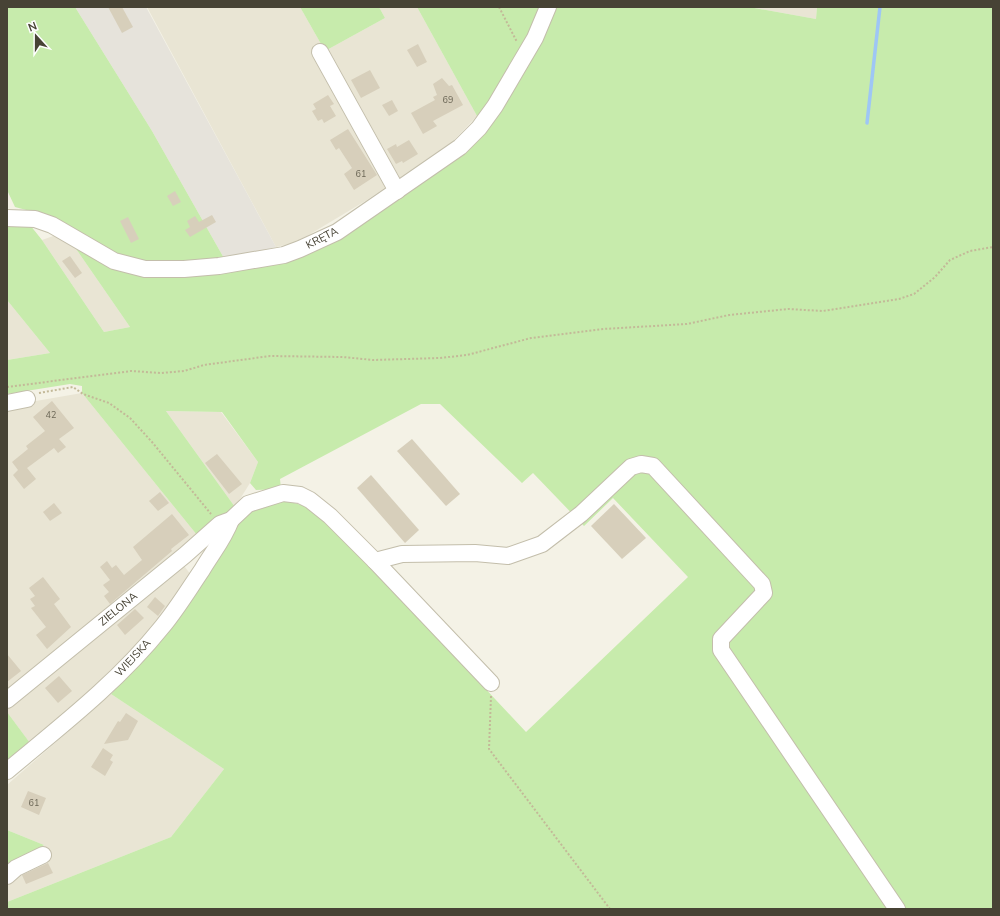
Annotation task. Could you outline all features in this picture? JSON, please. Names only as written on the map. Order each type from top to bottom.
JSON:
[{"type":"street","name":"KRĘTA","points":[[7,218],[35,218],[114,261],[145,269],[184,269],[219,266],[289,253],[337,232],[397,192],[460,147],[480,128],[536,38],[548,7]]},
{"type":"street","points":[[320,52],[397,192]]},
{"type":"street","points":[[7,402],[27,399]]},
{"type":"street","points":[[376,561],[402,554],[475,553],[508,556],[542,544],[581,514],[631,467],[641,464],[653,466],[762,584],[764,593],[721,639],[721,650],[897,909]]},
{"type":"street","name":"ZIELONA","points":[[7,700],[248,504],[283,493],[300,495],[310,500],[330,516],[376,561],[491,683]]},
{"type":"street","name":"WIEJSKA","points":[[7,771],[67,722],[125,668],[162,627],[226,534],[225,522]]},
{"type":"street","points":[[185,555],[200,573]]},
{"type":"street","points":[[7,876],[16,868],[43,855]]},
{"type":"path","points":[[499,7],[517,42],[526,54]]},
{"type":"path","points":[[7,386],[131,372],[161,373],[270,356],[343,357],[373,360],[440,358],[467,355],[531,338],[603,328],[687,324],[729,315],[788,309],[823,310],[899,299],[914,294],[935,277],[950,260],[970,252],[993,247]]},
{"type":"path","points":[[27,399],[40,393],[73,387],[83,394],[108,403],[130,418],[225,522]]},
{"type":"path","points":[[491,683],[489,749],[610,909]]},
{"type":"shaded area","points":[[75,7],[146,7],[276,247],[225,260],[152,131]]},
{"type":"shaded area","points":[[147,7],[300,7],[325,51],[385,18],[379,7],[417,7],[477,116],[453,141],[367,200],[297,242],[276,247]]},
{"type":"shaded area","points":[[749,7],[817,7],[816,19]]},
{"type":"shaded area","points":[[56,235],[72,243],[130,327],[104,332],[42,240]]},
{"type":"shaded area","points":[[7,300],[50,353],[7,360]]},
{"type":"shaded area","points":[[82,393],[197,535],[175,554],[191,575],[155,625],[120,663],[59,720],[30,743],[7,712],[7,406]]},
{"type":"shaded area","points":[[166,411],[221,412],[258,462],[250,483],[235,507]]},
{"type":"shaded area","points":[[111,694],[224,769],[171,837],[7,902],[7,870],[44,845],[7,830],[7,785]]},
{"type":"green space","points":[[7,7],[75,7],[152,131],[225,260],[188,263],[129,261],[41,214],[15,207],[7,190]]},
{"type":"green space","points":[[300,7],[379,7],[385,18],[325,51]]},
{"type":"green space","points":[[417,7],[543,7],[496,94],[477,116]]},
{"type":"green space","points":[[555,7],[749,7],[816,19],[817,7],[993,7],[993,909],[7,909],[7,902],[171,837],[224,769],[111,694],[183,613],[242,519],[252,511],[262,506],[271,503],[289,502],[320,512],[526,732],[688,577],[613,498],[584,526],[533,473],[522,483],[440,404],[421,404],[280,479],[281,489],[256,490],[250,483],[258,462],[222,412],[166,411],[235,507],[197,535],[82,393],[82,386],[70,384],[7,394],[7,360],[50,353],[7,300],[7,224],[30,225],[42,240],[104,332],[130,327],[72,243],[103,262],[284,261],[468,149]]},
{"type":"green space","points":[[7,712],[30,743],[7,761]]},
{"type":"green space","points":[[7,830],[44,845],[7,870]]},
{"type":"building","points":[[108,7],[122,7],[133,27],[122,33]]},
{"type":"building","points":[[418,44],[427,62],[417,67],[407,50]]},
{"type":"building","points":[[370,70],[380,88],[361,98],[351,80]]},
{"type":"building","points":[[442,78],[449,86],[452,85],[463,105],[433,121],[437,126],[423,134],[411,113],[435,100],[433,97],[437,95],[433,84]]},
{"type":"building","points":[[328,95],[334,104],[330,106],[336,116],[324,123],[322,119],[318,121],[312,111],[316,109],[313,104]]},
{"type":"building","points":[[392,100],[398,111],[389,116],[382,105]]},
{"type":"building","points":[[348,129],[377,175],[354,190],[344,174],[352,168],[339,148],[336,150],[330,140]]},
{"type":"building","points":[[409,140],[418,154],[403,163],[402,161],[396,164],[387,149],[396,144],[397,147]]},
{"type":"building","points":[[175,191],[181,202],[173,206],[167,196]]},
{"type":"building","points":[[212,215],[216,222],[190,237],[185,230],[190,227],[187,221],[195,216],[199,222]]},
{"type":"building","points":[[128,217],[139,239],[131,243],[120,221]]},
{"type":"building","points":[[70,256],[82,273],[75,278],[62,261]]},
{"type":"building","points":[[52,401],[74,428],[59,439],[66,447],[58,453],[54,448],[27,468],[36,479],[24,489],[13,475],[18,470],[12,462],[28,449],[26,446],[45,431],[33,417]]},
{"type":"building","points":[[412,439],[460,494],[446,506],[397,451]]},
{"type":"building","points":[[217,454],[242,484],[229,494],[205,463]]},
{"type":"building","points":[[371,475],[419,530],[405,543],[357,488]]},
{"type":"building","points":[[160,492],[169,503],[158,511],[149,501]]},
{"type":"building","points":[[54,503],[62,513],[50,521],[43,512]]},
{"type":"building","points":[[614,504],[646,538],[622,559],[591,526]]},
{"type":"building","points":[[172,514],[189,535],[171,549],[172,551],[110,604],[104,596],[109,592],[103,585],[110,580],[100,567],[107,561],[112,568],[116,565],[124,575],[142,560],[133,547]]},
{"type":"building","points":[[43,577],[60,599],[54,604],[71,627],[47,649],[36,635],[46,627],[31,608],[35,606],[30,599],[35,596],[29,588]]},
{"type":"building","points":[[155,597],[165,606],[158,616],[147,607]]},
{"type":"building","points":[[135,609],[144,618],[125,635],[117,625]]},
{"type":"building","points":[[7,654],[21,671],[7,682]]},
{"type":"building","points":[[59,676],[72,691],[58,703],[45,688]]},
{"type":"building","points":[[126,713],[138,721],[128,740],[104,744],[118,721],[120,722]]},
{"type":"building","points":[[103,748],[113,755],[110,760],[113,762],[105,776],[91,767]]},
{"type":"building","points":[[28,791],[46,798],[39,815],[21,807]]},
{"type":"building","points":[[48,863],[53,873],[26,884],[22,875]]},
{"type":"waterway","points":[[867,123],[880,7]]}]
